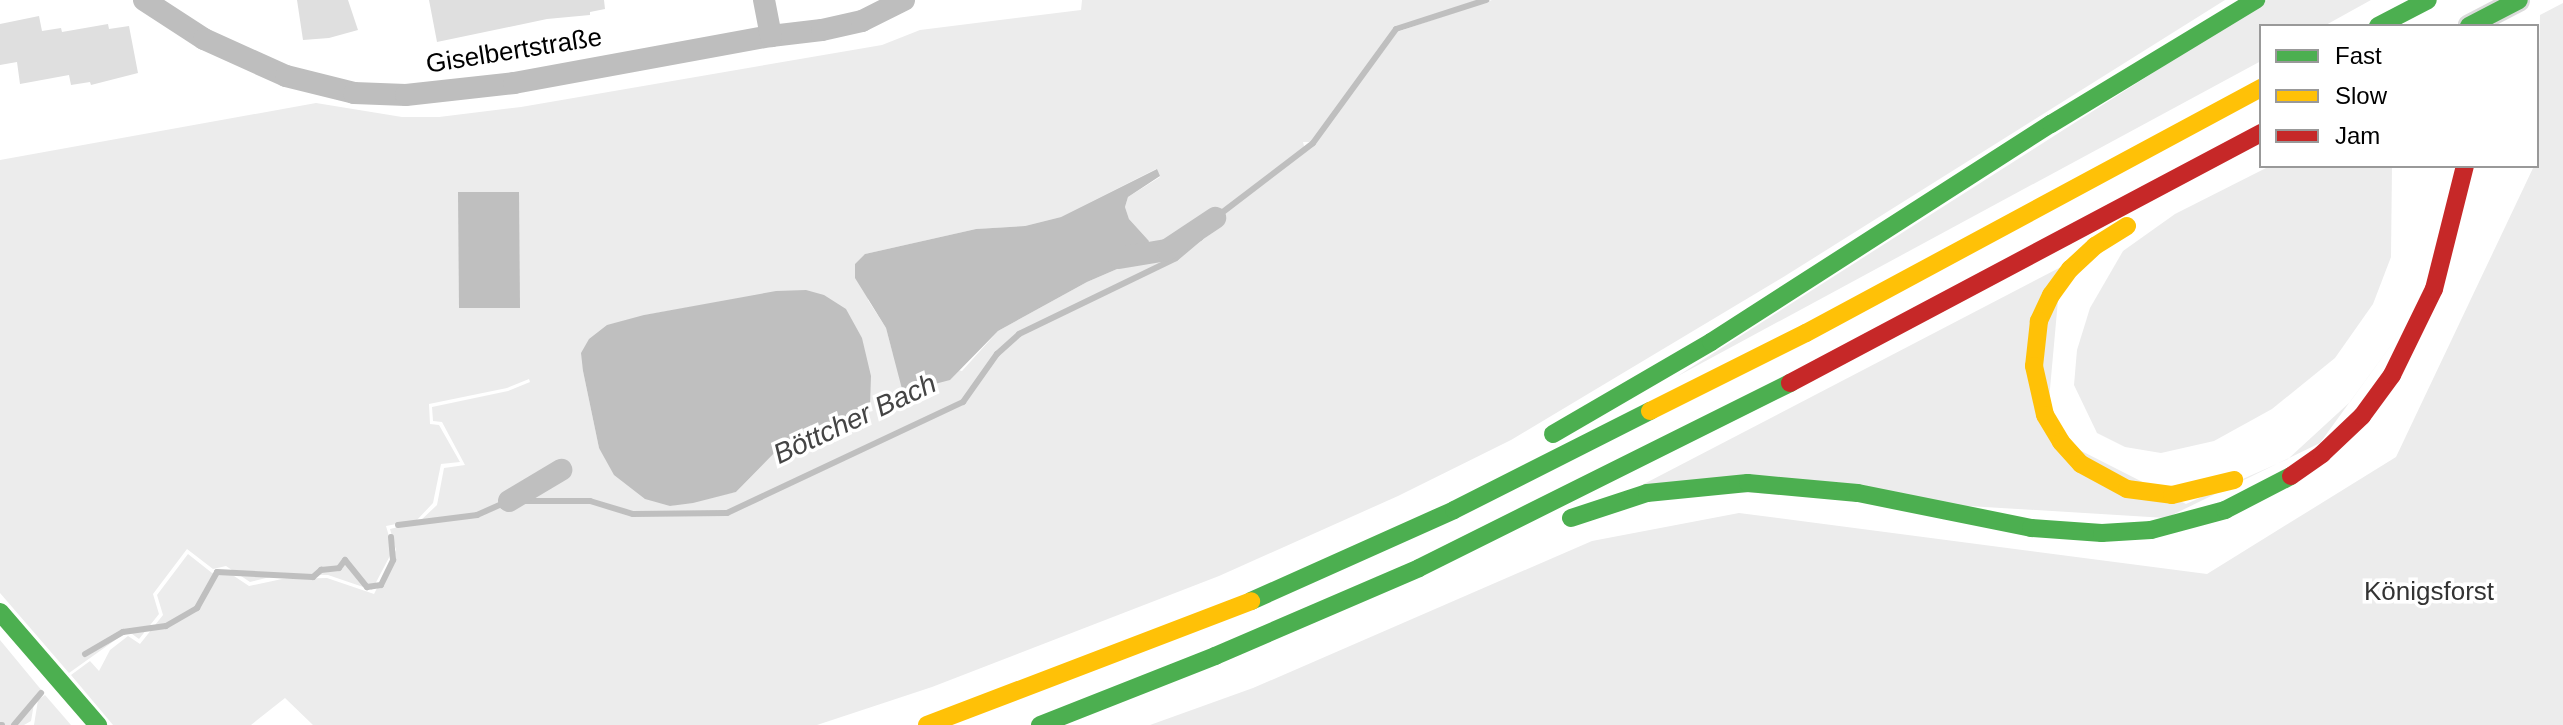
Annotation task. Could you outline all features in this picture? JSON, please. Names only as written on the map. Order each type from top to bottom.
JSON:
[{"type":"main road","points":[[1534,444],[1711,342],[2051,124],[2256,0]]},
{"type":"main road","points":[[2479,24],[2480,0]]},
{"type":"main road","points":[[2473,24],[2519,0]]},
{"type":"main road","points":[[2382,24],[2424,2]]},
{"type":"main road","points":[[927,725],[1230,610],[1454,510],[1589,445],[1845,312],[2259,89]]},
{"type":"main road","points":[[1040,725],[1215,656],[1419,568],[1728,416],[2259,134]]},
{"type":"main road","points":[[2255,470],[2211,488],[2172,495],[2142,493],[2110,483],[2081,464],[2056,435],[2045,415],[2034,366],[2039,321],[2051,295],[2070,269],[2124,227],[2220,175],[2259,148]]},
{"type":"main road","points":[[1419,568],[1647,493],[1701,486],[1795,485],[1858,493],[2031,528],[2102,533],[2151,530],[2225,510],[2277,485],[2322,454],[2362,416],[2392,375],[2434,289],[2464,168]]},
{"type":"main road","points":[[1230,610],[1421,503]]},
{"type":"main road","points":[[0,612],[98,725]]},
{"type":"street","name":"Giselbertstraße","points":[[144,0],[204,39],[286,76],[354,93],[406,95],[514,83],[862,21],[904,0]]},
{"type":"street","points":[[764,0],[771,36]]},
{"type":"green space","points":[[1082,0],[1482,0],[1393,30],[1311,142],[1303,142],[1304,146],[1314,145],[1397,32],[1492,0],[2225,0],[1785,276],[1511,440],[1398,496],[1219,576],[932,687],[817,725],[313,725],[285,698],[251,725],[113,725],[71,675],[90,661],[99,671],[110,650],[128,636],[140,644],[163,615],[157,595],[188,554],[212,573],[225,570],[249,586],[282,579],[327,578],[374,594],[396,550],[390,529],[419,522],[437,505],[444,468],[465,465],[442,422],[433,421],[432,407],[508,391],[530,382],[529,379],[507,388],[429,404],[430,424],[439,425],[460,462],[441,464],[433,503],[417,520],[386,526],[393,550],[372,590],[328,575],[282,574],[250,582],[226,566],[213,569],[187,549],[153,594],[159,614],[139,639],[128,631],[69,673],[0,593],[0,160],[316,103],[402,117],[439,117],[521,107],[882,45],[920,30],[1081,10]],"holes":[[[1156,169],[1160,177],[1128,197],[1125,207],[1129,219],[1149,241],[1145,257],[1087,282],[998,331],[962,371],[893,354],[886,328],[868,300],[865,254],[976,229],[1025,226],[1061,217]],[[708,304],[870,406],[859,421],[787,440],[736,492],[670,506],[599,448],[583,371],[645,315]]]},
{"type":"green space","points":[[2267,0],[2371,0],[2328,24],[2259,24],[2259,62],[1676,377]]},
{"type":"green space","name":"Königsforst","points":[[2563,3],[2563,725],[1150,725],[1253,688],[1592,541],[1739,513],[2207,574],[2396,457],[2533,168],[2539,168],[2540,15]]},
{"type":"green space","points":[[2266,168],[2392,168],[2391,257],[2373,304],[2335,358],[2272,409],[2214,441],[2161,453],[2125,447],[2097,433],[2074,385],[2077,350],[2090,308],[2123,251],[2175,214]]},
{"type":"green space","points":[[2061,267],[2046,433],[2186,504],[2279,463],[2166,518],[1640,486]]},
{"type":"green space","points":[[2349,403],[2320,443],[2289,458]]},
{"type":"green space","points":[[0,640],[43,692],[35,698],[31,721],[24,725],[0,725]]},
{"type":"green space","points":[[45,695],[71,725],[34,725],[38,700]]},
{"type":"water","points":[[1157,169],[1160,176],[1128,197],[1125,207],[1129,219],[1149,241],[1145,257],[1087,282],[998,331],[950,380],[908,391],[902,389],[886,328],[855,278],[855,264],[865,254],[976,229],[1025,226],[1061,217]]},
{"type":"water","points":[[458,192],[519,192],[520,308],[459,308]]},
{"type":"water","points":[[806,290],[824,295],[846,309],[862,338],[871,376],[870,406],[859,421],[787,440],[736,492],[693,503],[670,506],[645,499],[614,475],[599,448],[583,371],[581,353],[589,339],[607,325],[644,315],[776,291]]},
{"type":"building","points":[[297,0],[348,0],[358,30],[329,38],[303,40]]},
{"type":"building","points":[[429,0],[604,0],[605,9],[590,12],[590,15],[547,19],[437,42]]},
{"type":"building","points":[[39,16],[42,31],[61,28],[62,32],[108,24],[109,29],[129,26],[138,73],[91,85],[90,82],[71,85],[69,75],[20,84],[17,62],[0,65],[0,24]]},
{"type":"waterway","name":"Böttcher Bach","points":[[398,525],[477,515],[509,501],[590,501],[633,514],[727,513],[963,402],[997,354],[1019,334],[1176,258],[1200,238],[1215,218],[1313,143],[1396,29],[1486,0]]},
{"type":"waterway","name":"Böttcher Bach","points":[[1119,258],[1167,250],[1215,218]]},
{"type":"waterway","name":"Böttcher Bach","points":[[509,501],[561,470]]},
{"type":"waterway","name":"Böttcher Bach","points":[[85,654],[123,632],[166,626],[197,608],[217,572],[313,577],[321,570],[339,568],[345,560],[367,587],[381,585],[393,560],[391,537]]},
{"type":"waterway","name":"Böttcher Bach","points":[[14,725],[41,693]]},
{"type":"traffic: fast","points":[[1553,434],[1711,342],[2051,124],[2256,0]]},
{"type":"traffic: fast","points":[[2382,24],[2428,0]]},
{"type":"traffic: fast","points":[[2473,24],[2519,0]]},
{"type":"traffic: fast","points":[[1040,725],[1215,656],[1419,568],[1790,383]]},
{"type":"traffic: fast","points":[[1251,601],[1454,510],[1650,411]]},
{"type":"traffic: fast","points":[[1571,518],[1647,493],[1748,483],[1858,493],[2031,528],[2102,533],[2151,530],[2225,510],[2291,476]]},
{"type":"traffic: fast","points":[[0,612],[98,725]]},
{"type":"traffic: slow","points":[[1650,411],[1806,333],[2259,89]]},
{"type":"traffic: slow","points":[[2127,226],[2095,246],[2070,269],[2051,295],[2039,321],[2034,366],[2045,415],[2061,442],[2081,464],[2127,489],[2172,495],[2234,480]]},
{"type":"traffic: slow","points":[[927,725],[1251,601]]},
{"type":"traffic: jam","points":[[1790,383],[2259,134]]},
{"type":"traffic: jam","points":[[2291,476],[2322,454],[2362,416],[2392,375],[2434,289],[2464,168]]}]
